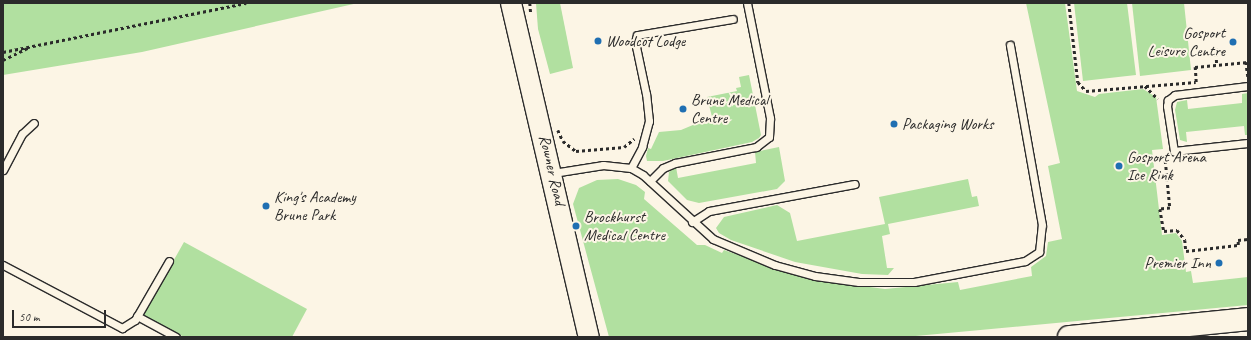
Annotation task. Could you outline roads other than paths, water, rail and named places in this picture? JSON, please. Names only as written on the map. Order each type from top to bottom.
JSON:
[{"type":"main road","name":"Rowner Road","points":[[511,3],[553,173],[589,337]]},
{"type":"main road","points":[[1080,337],[1248,319]]},
{"type":"lane","points":[[650,181],[664,168],[675,162],[756,147],[769,137],[770,118],[747,3]]},
{"type":"lane","points":[[631,168],[643,143],[648,125],[649,112],[635,42],[637,35],[733,19]]},
{"type":"lane","points":[[553,173],[609,164],[631,168],[650,181],[692,222],[717,241],[775,265],[809,275],[851,281],[927,280],[1032,259],[1039,252],[1042,244],[1042,221],[1010,44]]},
{"type":"lane","points":[[1248,86],[1175,95],[1168,100],[1167,106],[1174,152],[1248,143]]},
{"type":"lane","points":[[3,170],[22,134],[34,123]]},
{"type":"lane","points":[[692,222],[709,211],[855,184]]},
{"type":"lane","points":[[3,265],[118,327],[126,327],[137,316],[169,261]]},
{"type":"lane","points":[[137,316],[176,337]]},
{"type":"place","name":"Woodcot Lodge","points":[[598,41]]},
{"type":"place","name":"Gosport Leisure Centre","points":[[1233,42]]},
{"type":"place","name":"Brune Medical Centre","points":[[683,109]]},
{"type":"place","name":"Packaging Works","points":[[894,124]]},
{"type":"place","name":"Gosport Arena Ice Rink","points":[[1119,166]]},
{"type":"place","name":"King's Academy Brune Park","points":[[266,206]]},
{"type":"place","name":"Brockhurst Medical Centre","points":[[576,226]]},
{"type":"place","name":"Premier Inn","points":[[1219,263]]}]
